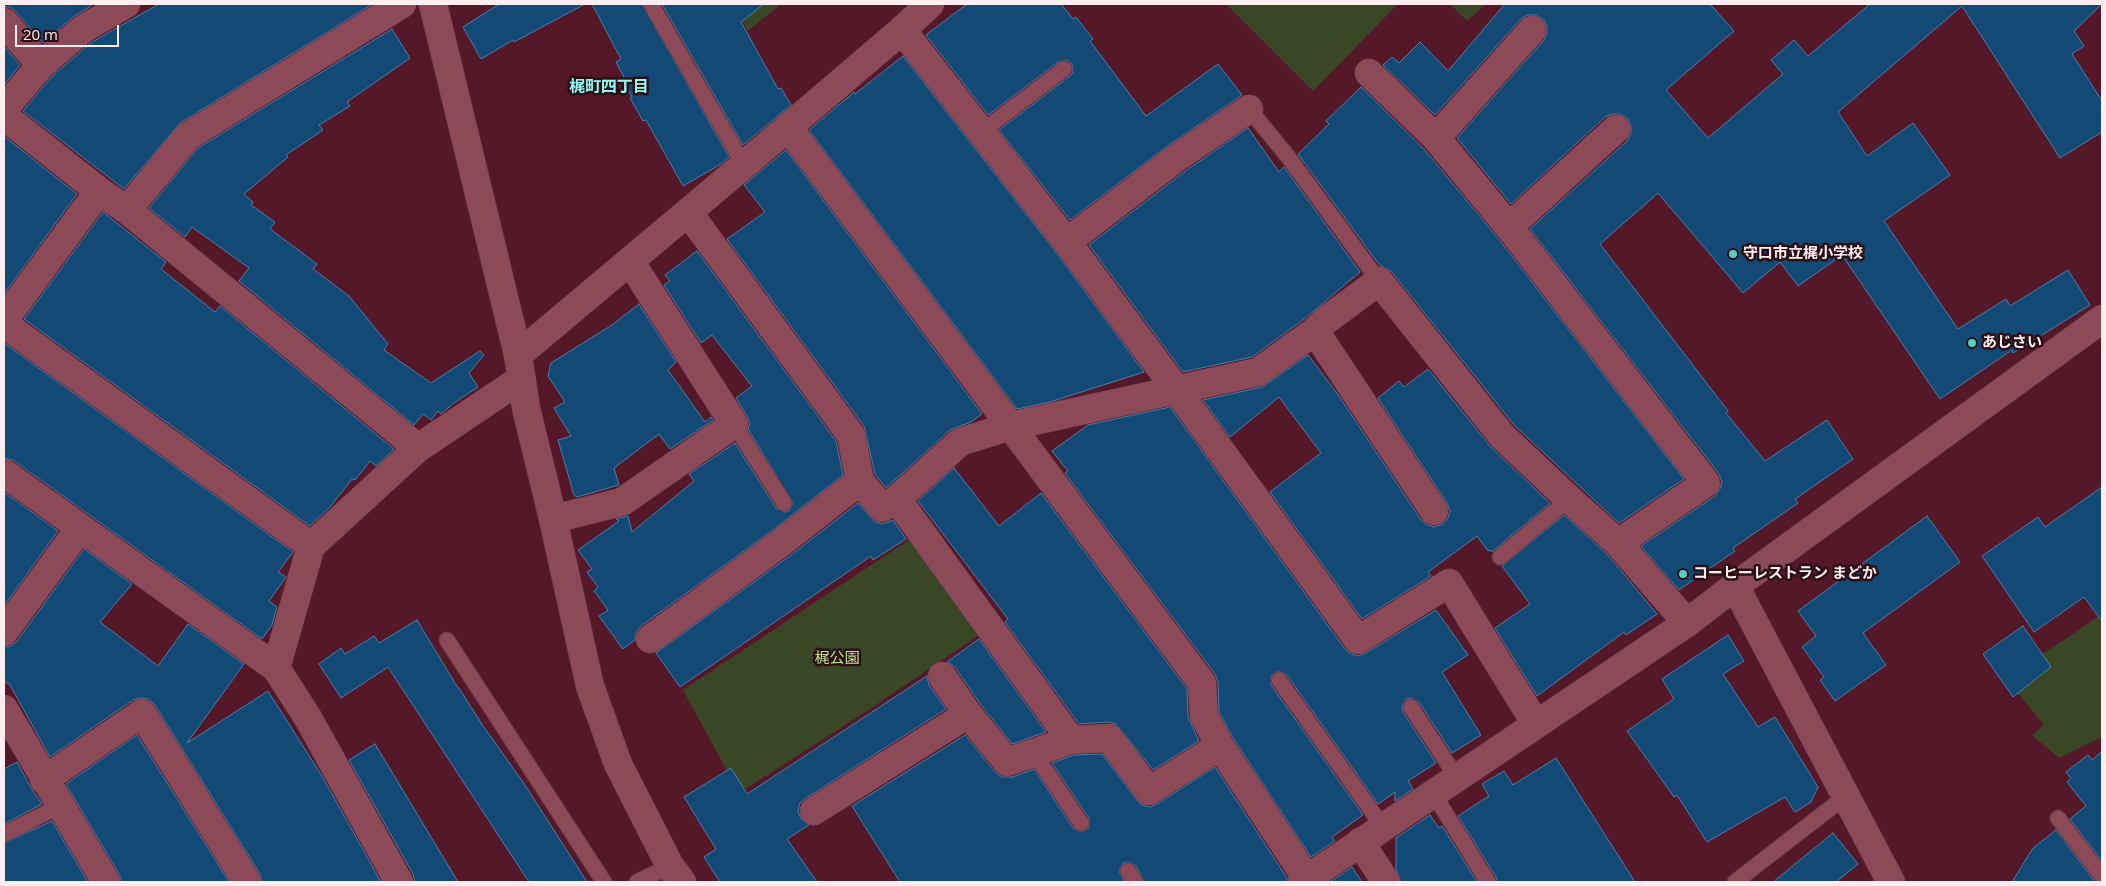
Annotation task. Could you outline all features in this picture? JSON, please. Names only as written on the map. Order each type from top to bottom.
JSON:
[{"type":"street","points":[[4,109],[40,65],[83,29],[126,4]]},
{"type":"street","points":[[127,210],[188,136],[402,4]]},
{"type":"street","points":[[433,4],[520,367],[526,408],[590,686],[618,764],[676,874]]},
{"type":"street","points":[[276,668],[311,546],[418,448],[520,367],[630,261],[788,128],[916,12],[981,132],[1067,242],[1358,640],[1449,584],[1536,724]]},
{"type":"street","points":[[4,22],[40,65]]},
{"type":"street","points":[[1436,138],[1532,30]]},
{"type":"street","points":[[1369,73],[1436,138],[1509,227],[1706,483],[1618,542]]},
{"type":"street","points":[[1067,242],[1175,159],[1249,109]]},
{"type":"street","points":[[4,116],[99,191],[127,210],[418,448]]},
{"type":"street","points":[[788,128],[1202,683],[1204,716],[1220,746],[1305,880],[1687,623],[2102,319]]},
{"type":"street","points":[[1509,227],[1616,129]]},
{"type":"street","points":[[4,320],[99,191]]},
{"type":"street","points":[[688,212],[851,435],[860,481],[882,508],[898,499],[960,442],[1011,426],[1258,372],[1379,281],[1502,436],[1569,500],[1618,542],[1687,623]]},
{"type":"street","points":[[553,519],[622,502],[734,424],[630,261]]},
{"type":"street","points":[[4,324],[311,546]]},
{"type":"street","points":[[1315,331],[1434,512]]},
{"type":"street","points":[[4,473],[276,668],[308,718],[399,882]]},
{"type":"street","points":[[650,639],[782,542],[860,481]]},
{"type":"street","points":[[898,499],[1071,740]]},
{"type":"street","points":[[4,632],[80,528]]},
{"type":"street","points":[[1735,586],[1891,882]]},
{"type":"street","points":[[942,676],[968,714],[1007,762],[1071,740],[1109,738],[1149,791],[1220,746]]},
{"type":"street","points":[[4,709],[44,780],[106,882]]},
{"type":"street","points":[[44,780],[142,713],[247,882]]},
{"type":"street","points":[[814,811],[968,714]]},
{"type":"street","points":[[1360,842],[1386,882]]},
{"type":"lane","points":[[651,4],[744,165]]},
{"type":"lane","points":[[981,132],[1064,70]]},
{"type":"lane","points":[[1249,109],[1290,158],[1379,281]]},
{"type":"lane","points":[[734,424],[784,503]]},
{"type":"lane","points":[[1500,557],[1569,500]]},
{"type":"lane","points":[[447,640],[604,882]]},
{"type":"lane","points":[[1279,680],[1383,827]]},
{"type":"lane","points":[[1411,707],[1457,778]]},
{"type":"lane","points":[[1034,753],[1081,824]]},
{"type":"lane","points":[[1433,793],[1488,882]]},
{"type":"lane","points":[[1734,882],[1846,796]]},
{"type":"lane","points":[[4,834],[60,806]]},
{"type":"lane","points":[[2058,818],[2102,876]]},
{"type":"lane","points":[[637,882],[676,874]]},
{"type":"green space","points":[[732,4],[781,4],[748,31]]},
{"type":"green space","points":[[1226,4],[1398,4],[1313,91]]},
{"type":"green space","points":[[1450,4],[1486,4],[1467,21]]},
{"type":"green space","name":"梶公園","points":[[912,538],[979,635],[864,713],[739,793],[683,690]]},
{"type":"green space","points":[[2102,614],[2102,737],[2059,758],[2032,735],[2044,725],[2006,679]]},
{"type":"building","points":[[4,4],[89,4],[91,6],[73,17],[43,43],[16,12],[10,7],[4,7]]},
{"type":"building","points":[[159,4],[371,5],[180,123],[124,189],[23,111],[52,76],[92,42]]},
{"type":"building","points":[[499,4],[585,4],[514,42],[513,40],[481,59],[463,27]]},
{"type":"building","points":[[592,4],[642,4],[729,157],[721,164],[683,186],[646,120],[643,121],[630,98],[632,97],[624,83],[626,81],[616,62],[621,59]]},
{"type":"building","points":[[662,4],[764,4],[741,22],[778,89],[781,88],[791,105],[743,145]]},
{"type":"building","points":[[967,4],[1061,4],[1073,19],[1076,17],[1093,39],[1090,41],[1146,116],[1218,64],[1242,95],[1166,147],[1070,220],[999,130],[1070,76],[1073,72],[1072,64],[1067,60],[1058,62],[988,115],[926,35]]},
{"type":"building","points":[[1505,4],[1710,4],[1734,31],[1666,90],[1708,138],[1783,74],[1771,60],[1794,40],[1808,56],[1870,4],[2102,4],[2074,31],[2084,46],[2072,54],[2102,101],[2102,132],[2060,158],[1962,6],[1838,112],[1867,156],[1913,123],[1950,175],[1884,221],[1958,329],[2006,299],[2010,306],[2068,270],[2090,305],[2013,353],[2012,350],[1940,399],[1842,255],[1798,286],[1780,262],[1743,293],[1658,193],[1600,244],[1728,411],[1726,413],[1765,461],[1827,420],[1853,459],[1795,499],[1798,503],[1733,548],[1735,551],[1679,590],[1641,546],[1715,496],[1722,482],[1719,474],[1530,229],[1627,141],[1631,133],[1628,119],[1620,114],[1612,114],[1605,117],[1511,204],[1457,138],[1544,40],[1547,26],[1543,19],[1535,15],[1527,15],[1520,20],[1435,115],[1383,65],[1392,57],[1399,63],[1420,42],[1448,71]]},
{"type":"building","points":[[392,29],[410,58],[347,102],[350,106],[319,125],[323,130],[286,155],[288,157],[244,194],[253,202],[251,205],[275,222],[270,229],[317,264],[313,269],[349,296],[388,344],[384,350],[431,383],[480,351],[484,355],[469,373],[478,387],[441,414],[438,411],[431,420],[423,414],[414,425],[239,281],[249,268],[192,227],[185,237],[149,208],[198,148]]},
{"type":"building","points":[[4,46],[20,65],[4,85]]},
{"type":"building","points":[[903,56],[1055,251],[1144,372],[1050,402],[1017,409],[809,130],[854,92],[855,94]]},
{"type":"building","points":[[1361,87],[1424,149],[1497,237],[1684,479],[1619,523],[1514,425],[1391,271],[1381,266],[1375,259],[1298,154],[1329,124],[1326,121]]},
{"type":"building","points":[[1248,128],[1279,172],[1284,167],[1360,272],[1303,320],[1252,357],[1183,372],[1089,245],[1184,172]]},
{"type":"building","points":[[4,136],[77,194],[4,294]]},
{"type":"building","points":[[786,150],[982,414],[971,422],[950,430],[886,488],[875,474],[864,426],[727,239],[765,212],[744,185]]},
{"type":"building","points":[[103,212],[166,262],[161,269],[215,312],[220,306],[394,449],[376,466],[370,461],[355,480],[352,479],[330,507],[310,526],[24,319]]},
{"type":"building","points":[[697,251],[836,441],[843,475],[773,530],[641,626],[636,632],[635,640],[623,649],[599,616],[608,610],[594,591],[598,587],[587,572],[592,569],[578,550],[619,521],[616,519],[628,516],[632,532],[694,481],[689,474],[735,443],[776,508],[785,512],[789,511],[793,503],[748,429],[750,423],[736,398],[752,386],[712,335],[701,343],[664,285],[670,281],[665,275]]},
{"type":"building","points":[[639,304],[676,362],[668,370],[705,422],[711,417],[713,420],[670,449],[659,434],[614,468],[619,485],[577,497],[574,495],[558,440],[571,436],[554,408],[565,402],[548,376],[551,363],[612,325]]},
{"type":"building","points":[[4,343],[293,552],[278,572],[286,577],[269,601],[277,607],[272,625],[262,639],[13,460],[4,458]]},
{"type":"building","points":[[1308,355],[1339,396],[1421,520],[1427,525],[1434,527],[1443,524],[1448,518],[1450,511],[1447,503],[1378,398],[1399,381],[1404,387],[1428,369],[1490,446],[1550,503],[1492,552],[1488,551],[1477,536],[1428,572],[1431,576],[1362,619],[1270,492],[1321,453],[1279,397],[1230,437],[1203,400],[1262,387]]},
{"type":"building","points":[[1170,407],[1345,649],[1351,654],[1358,656],[1366,653],[1436,610],[1468,655],[1442,672],[1481,735],[1452,753],[1419,702],[1411,698],[1406,699],[1402,707],[1403,712],[1436,763],[1408,781],[1413,789],[1395,801],[1395,792],[1378,804],[1287,675],[1279,671],[1271,676],[1271,685],[1363,815],[1332,837],[1335,841],[1311,857],[1233,738],[1219,712],[1218,682],[1215,674],[1065,473],[1068,471],[1052,451],[1088,425]]},
{"type":"building","points":[[954,468],[999,526],[1041,493],[1187,689],[1188,717],[1199,741],[1153,770],[1116,724],[1108,722],[1079,724],[1005,622],[1008,619],[918,501]]},
{"type":"building","points":[[2102,487],[2102,621],[2084,597],[2034,632],[1982,556],[2038,517],[2045,527]]},
{"type":"building","points":[[4,492],[58,531],[4,606]]},
{"type":"building","points":[[858,503],[875,522],[883,524],[893,520],[906,539],[873,560],[871,556],[680,687],[656,653],[791,555]]},
{"type":"building","points":[[1564,515],[1607,554],[1657,614],[1626,635],[1624,632],[1537,696],[1495,628],[1530,604],[1502,566]]},
{"type":"building","points":[[1927,516],[1960,562],[1863,633],[1886,665],[1835,701],[1820,680],[1824,677],[1802,647],[1816,636],[1798,611]]},
{"type":"building","points":[[84,549],[132,584],[100,622],[158,666],[188,624],[244,664],[187,743],[268,691],[322,776],[381,882],[262,882],[260,874],[155,705],[149,699],[133,700],[50,757],[10,685],[4,681],[4,647],[11,646],[17,641]]},
{"type":"building","points":[[417,620],[458,688],[523,782],[587,882],[529,882],[388,667],[341,698],[319,664],[341,648],[345,654],[374,636],[379,643]]},
{"type":"building","points":[[2023,626],[2051,667],[2013,697],[1983,654]]},
{"type":"building","points":[[1728,635],[1744,661],[1723,674],[1758,727],[1775,717],[1818,787],[1811,802],[1795,812],[1785,797],[1707,842],[1677,795],[1674,797],[1627,731],[1674,699],[1662,679]]},
{"type":"building","points":[[979,639],[1046,732],[1012,744],[981,705],[955,667],[947,662]]},
{"type":"building","points":[[927,676],[929,685],[946,709],[800,803],[798,811],[801,819],[809,825],[787,839],[817,882],[720,882],[704,857],[716,849],[684,797],[731,768],[747,794]]},
{"type":"building","points":[[137,735],[229,882],[122,882],[66,784]]},
{"type":"building","points":[[965,735],[995,772],[1002,777],[1012,777],[1034,769],[1073,828],[1081,832],[1089,828],[1089,818],[1052,763],[1074,755],[1102,754],[1137,800],[1142,805],[1150,807],[1215,767],[1287,878],[1287,882],[1144,882],[1136,866],[1128,862],[1123,863],[1119,871],[1124,882],[900,882],[852,806]]},
{"type":"building","points":[[375,744],[458,882],[415,882],[413,874],[349,760]]},
{"type":"building","points":[[2102,751],[2102,861],[2070,819],[2086,806],[2067,782],[2071,778],[2066,772],[2088,755],[2092,760]]},
{"type":"building","points":[[1556,758],[1635,882],[1497,882],[1496,877],[1458,816],[1489,796],[1482,784],[1504,771],[1513,785]]},
{"type":"building","points":[[17,762],[42,804],[4,824],[4,769]]},
{"type":"building","points":[[1430,815],[1439,828],[1442,826],[1477,882],[1401,882],[1396,869],[1396,838]]},
{"type":"building","points":[[52,821],[88,882],[4,882],[4,843]]},
{"type":"building","points":[[2056,830],[2095,882],[2012,882],[2033,848]]},
{"type":"building","points":[[1833,833],[1858,864],[1836,882],[1773,882]]},
{"type":"building","points":[[1352,867],[1362,882],[1330,882]]},
{"type":"place","name":"守口市立梶小学校","points":[[1733,254]]},
{"type":"place","name":"あじさい","points":[[1972,343]]},
{"type":"place","name":"コーヒーレストラン まどか","points":[[1683,574]]},
{"type":"district","name":"梶町四丁目","points":[[609,87]]}]
